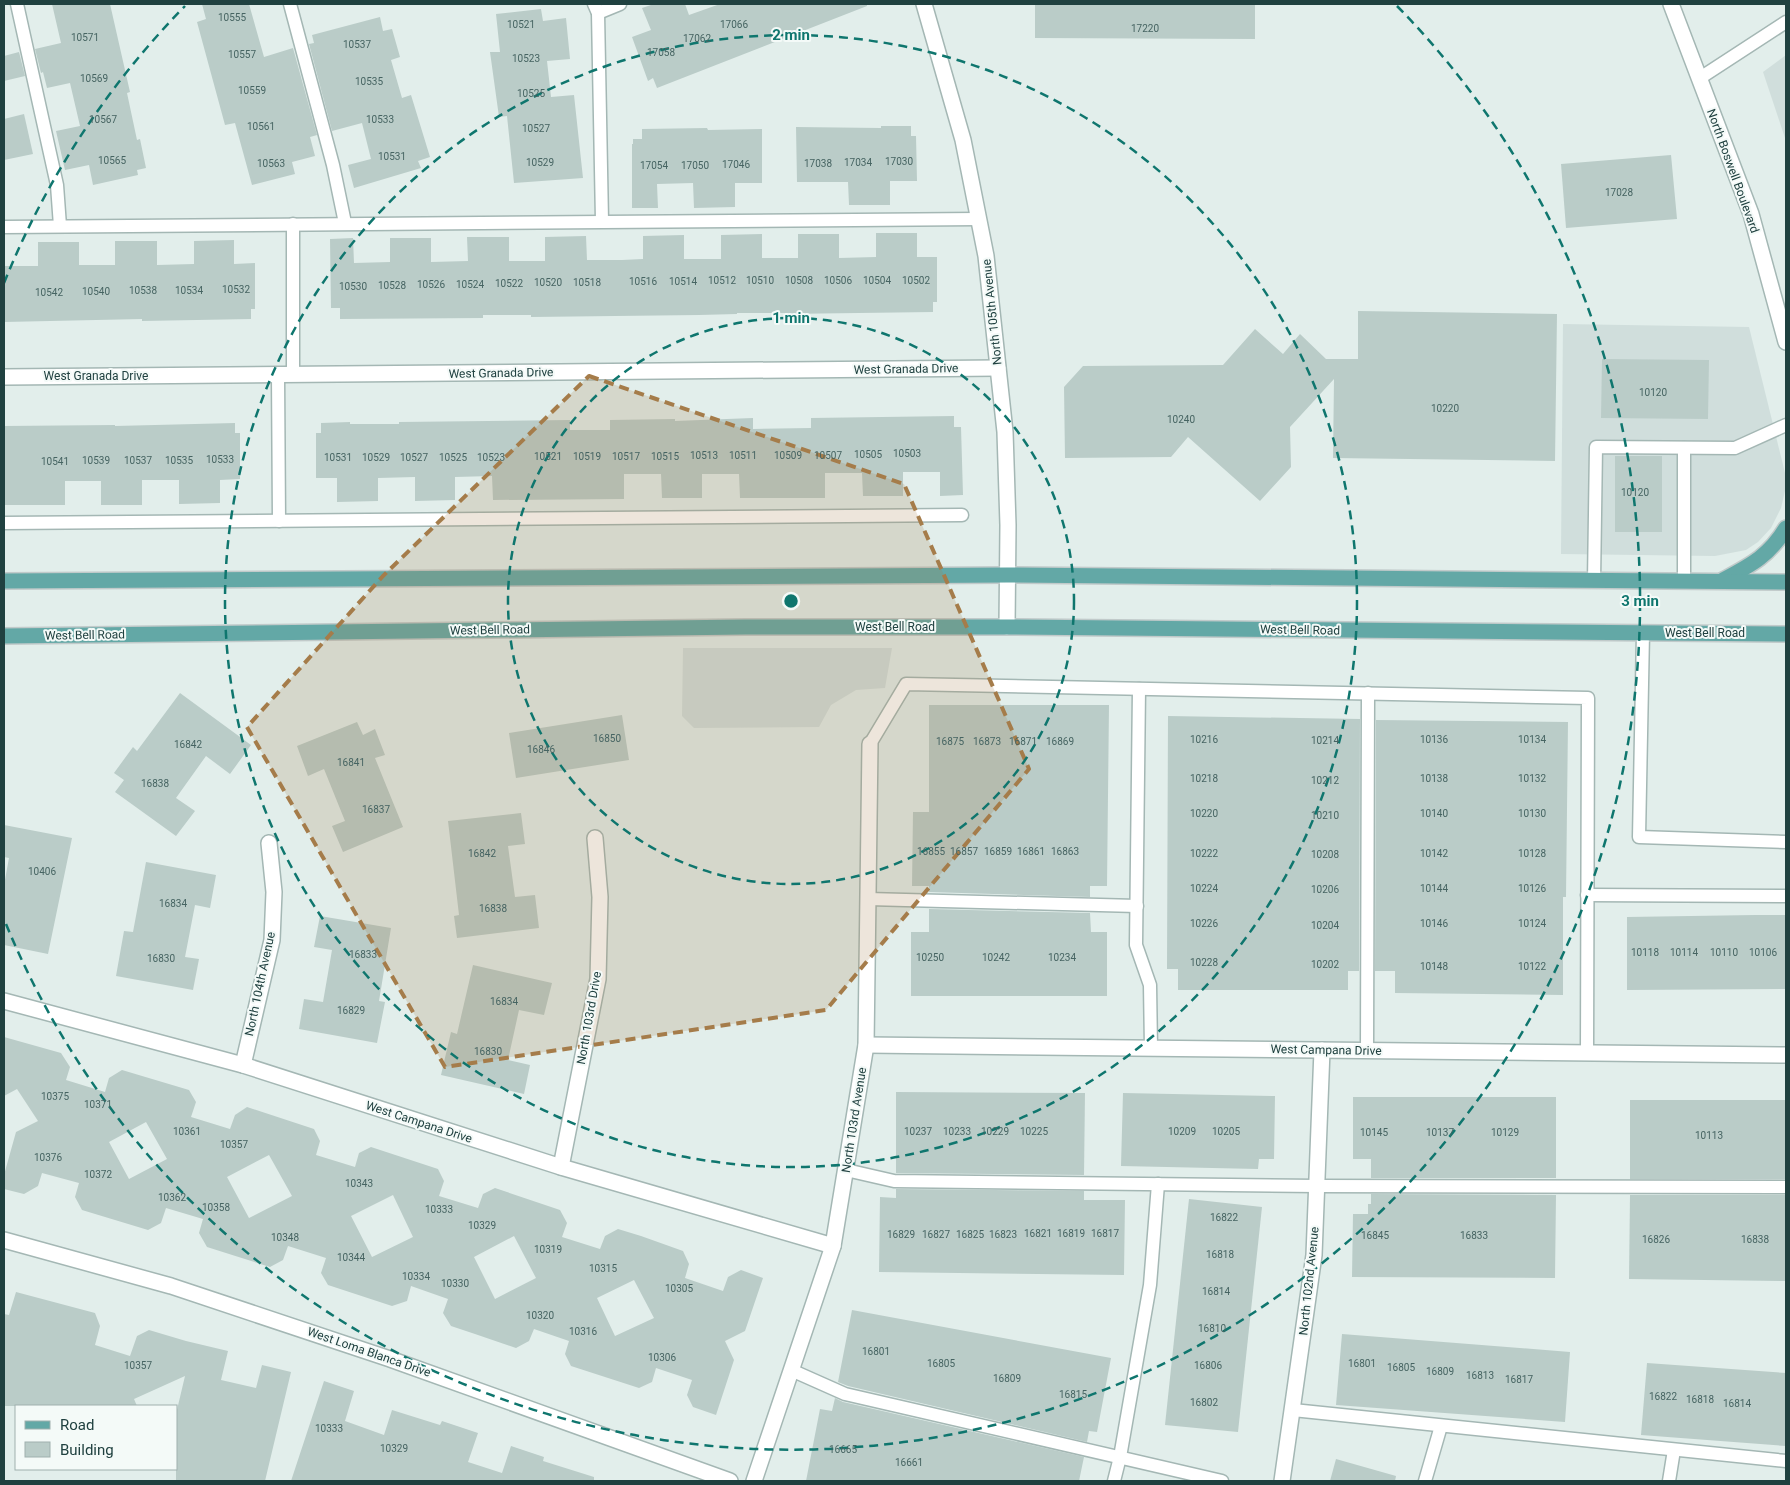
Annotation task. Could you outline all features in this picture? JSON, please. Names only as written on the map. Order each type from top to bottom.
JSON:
[{"type":"main road","points":[[1719,582],[1746,568],[1766,554],[1786,528]]},
{"type":"main road","points":[[4,581],[1007,575],[1786,582]]},
{"type":"main road","name":"West Bell Road","points":[[4,636],[744,627],[1007,627],[1786,634]]},
{"type":"street","name":"North 105th Avenue","points":[[924,4],[963,140],[986,256],[1005,432],[1008,525],[1007,627]]},
{"type":"street","name":"North Boswell Boulevard","points":[[1670,4],[1751,214],[1786,342]]},
{"type":"street","name":"West Granada Drive","points":[[4,377],[998,368]]},
{"type":"street","name":"North 103rd Avenue","points":[[754,1481],[833,1246],[866,1045],[870,744]]},
{"type":"street","name":"North 103rd Drive","points":[[561,1167],[598,979],[600,897],[595,838]]},
{"type":"street","name":"North 104th Avenue","points":[[242,1065],[272,940],[274,892],[269,843]]},
{"type":"street","name":"West Campana Drive","points":[[4,1001],[242,1065],[561,1167],[833,1246]]},
{"type":"street","name":"West Campana Drive","points":[[866,1045],[1786,1055]]},
{"type":"street","name":"North 102nd Avenue","points":[[1282,1481],[1314,1255],[1322,1050]]},
{"type":"street","name":"West Loma Blanca Drive","points":[[4,1240],[171,1286],[354,1346],[730,1481]]},
{"type":"lane","points":[[17,4],[57,185],[60,226]]},
{"type":"lane","points":[[290,4],[333,165],[344,223]]},
{"type":"lane","points":[[602,221],[596,8],[620,4]]},
{"type":"lane","points":[[1700,78],[1786,22]]},
{"type":"lane","points":[[4,227],[980,219]]},
{"type":"lane","points":[[279,521],[293,224]]},
{"type":"lane","points":[[1594,581],[1596,447],[1736,448],[1786,425]]},
{"type":"lane","points":[[1684,448],[1684,582]]},
{"type":"lane","points":[[4,523],[962,515]]},
{"type":"lane","points":[[1643,632],[1639,837],[1786,842]]},
{"type":"lane","points":[[870,744],[906,684],[1588,698],[1587,1053]]},
{"type":"lane","points":[[1139,689],[1136,945],[1150,985],[1151,1048]]},
{"type":"lane","points":[[1367,1050],[1368,693]]},
{"type":"lane","points":[[1588,895],[1786,896]]},
{"type":"lane","points":[[868,899],[1137,906]]},
{"type":"lane","points":[[846,1170],[894,1181],[1317,1186],[1786,1187]]},
{"type":"lane","points":[[1114,1481],[1120,1458],[1150,1285],[1158,1184]]},
{"type":"lane","points":[[792,1370],[845,1394],[1222,1481]]},
{"type":"lane","points":[[1293,1410],[1786,1461]]},
{"type":"lane","points":[[1425,1481],[1442,1426]]},
{"type":"lane","points":[[1669,1481],[1674,1450]]},
{"type":"highlighted area","points":[[589,376],[904,484],[1029,769],[826,1010],[445,1067],[247,727],[383,576]]},
{"type":"shaded area","points":[[1786,55],[1786,141],[1763,72]]},
{"type":"shaded area","points":[[1563,324],[1749,327],[1785,473],[1785,491],[1781,508],[1771,528],[1758,542],[1746,550],[1715,556],[1561,554]]},
{"type":"shaded area","points":[[683,648],[892,648],[885,688],[856,690],[831,705],[819,727],[694,728],[682,716]]},
{"type":"building","points":[[52,4],[110,4],[130,92],[127,93],[137,140],[140,139],[146,168],[137,170],[138,175],[93,185],[89,165],[65,170],[56,131],[80,126],[70,83],[47,88],[35,49],[61,43]]},
{"type":"building","points":[[202,4],[249,4],[264,57],[293,48],[317,135],[310,137],[315,156],[292,162],[295,174],[252,185],[235,123],[225,125],[197,22],[206,19]]},
{"type":"building","points":[[654,4],[685,4],[689,15],[720,4],[867,4],[867,6],[657,88],[653,78],[648,81],[632,37],[651,30],[642,8]]},
{"type":"building","points":[[1035,4],[1255,4],[1255,39],[1035,38]]},
{"type":"building","points":[[541,9],[543,21],[566,18],[570,59],[547,61],[551,97],[574,95],[583,178],[514,183],[507,116],[499,117],[490,52],[500,52],[496,14]]},
{"type":"building","points":[[380,17],[383,31],[392,29],[400,57],[391,60],[402,98],[411,95],[430,157],[418,161],[421,168],[354,188],[348,165],[371,159],[362,123],[332,131],[309,44],[314,43],[312,35]]},
{"type":"building","points":[[19,52],[25,76],[4,81],[4,56]]},
{"type":"building","points":[[24,114],[33,154],[4,160],[4,119]]},
{"type":"building","points":[[881,126],[911,126],[911,136],[916,136],[917,181],[890,181],[890,205],[849,205],[848,182],[797,182],[796,127],[881,128]]},
{"type":"building","points":[[707,128],[708,130],[762,129],[762,183],[735,183],[735,207],[694,208],[693,183],[657,184],[658,208],[632,208],[632,144],[633,139],[642,139],[642,129]]},
{"type":"building","points":[[1671,155],[1677,219],[1566,228],[1561,164]]},
{"type":"building","points":[[876,233],[917,233],[917,257],[937,257],[937,302],[933,302],[933,312],[531,317],[531,315],[483,315],[483,318],[340,319],[340,308],[331,308],[330,239],[353,238],[354,263],[390,262],[390,238],[431,238],[431,262],[468,261],[467,237],[509,237],[509,261],[545,261],[545,237],[586,236],[587,260],[622,260],[643,259],[643,236],[684,235],[684,259],[721,259],[721,235],[762,234],[762,258],[798,258],[798,234],[839,234],[839,258],[876,257]]},
{"type":"building","points":[[234,240],[234,264],[255,263],[255,309],[251,309],[251,319],[4,322],[4,266],[38,266],[38,242],[79,242],[79,265],[115,265],[115,241],[157,241],[157,265],[194,264],[194,241]]},
{"type":"building","points":[[1358,311],[1557,314],[1555,461],[1333,458],[1334,379],[1290,427],[1291,467],[1260,501],[1188,437],[1171,457],[1065,458],[1064,387],[1083,366],[1223,365],[1255,329],[1283,354],[1300,334],[1326,359],[1358,359]]},
{"type":"building","points":[[1602,359],[1709,360],[1708,419],[1601,418]]},
{"type":"building","points":[[954,416],[954,427],[961,427],[963,495],[940,496],[940,472],[903,472],[903,496],[863,496],[862,473],[825,473],[825,498],[740,498],[739,474],[702,474],[702,498],[662,498],[661,474],[624,474],[624,499],[493,500],[492,476],[455,477],[455,500],[415,501],[415,477],[378,478],[378,501],[337,502],[337,478],[316,478],[316,433],[321,433],[321,423],[399,424],[399,422],[570,420],[570,430],[610,430],[610,420],[675,419],[675,421],[753,418],[753,429],[811,428],[811,418]]},
{"type":"building","points":[[235,423],[235,433],[240,433],[240,479],[220,480],[220,503],[179,504],[179,480],[142,480],[142,505],[101,505],[101,481],[65,481],[65,505],[4,505],[4,426]]},
{"type":"building","points":[[1615,456],[1662,456],[1662,532],[1615,532]]},
{"type":"building","points":[[180,693],[251,745],[230,774],[206,756],[176,798],[195,811],[176,836],[115,792],[124,780],[114,773],[133,747],[137,751]]},
{"type":"building","points":[[929,705],[1109,705],[1107,886],[1090,886],[1090,897],[929,892],[929,886],[912,886],[913,812],[929,812]]},
{"type":"building","points":[[622,715],[629,760],[516,778],[509,733]]},
{"type":"building","points":[[1168,716],[1360,719],[1359,971],[1348,971],[1348,990],[1178,990],[1178,969],[1167,969]]},
{"type":"building","points":[[1376,720],[1568,722],[1566,897],[1563,897],[1563,995],[1395,993],[1395,971],[1375,971]]},
{"type":"building","points":[[357,722],[363,735],[375,729],[385,755],[375,758],[403,827],[343,852],[332,826],[345,821],[324,769],[308,776],[297,746]]},
{"type":"building","points":[[521,813],[525,844],[508,846],[515,897],[535,895],[539,928],[457,938],[454,916],[459,915],[448,821]]},
{"type":"building","points":[[4,825],[72,838],[48,954],[4,945],[4,885],[9,858],[4,857]]},
{"type":"building","points":[[146,862],[216,875],[210,908],[195,905],[185,957],[199,959],[193,990],[116,976],[124,931],[133,932]]},
{"type":"building","points":[[929,909],[1090,913],[1091,932],[1107,932],[1107,996],[911,996],[911,932],[929,932]]},
{"type":"building","points":[[1786,915],[1786,989],[1627,990],[1627,917]]},
{"type":"building","points":[[320,916],[391,928],[379,1001],[385,1002],[377,1043],[299,1029],[304,999],[323,1002],[332,950],[314,947]]},
{"type":"building","points":[[473,965],[552,983],[544,1015],[519,1010],[508,1060],[530,1065],[524,1094],[441,1075],[451,1032],[457,1034]]},
{"type":"building","points":[[4,1037],[61,1053],[70,1067],[66,1080],[105,1092],[109,1078],[122,1070],[189,1090],[196,1102],[191,1117],[230,1129],[235,1115],[247,1107],[314,1129],[320,1141],[316,1155],[355,1167],[359,1153],[371,1147],[438,1169],[444,1181],[439,1196],[478,1208],[483,1194],[495,1188],[560,1210],[567,1223],[562,1237],[600,1249],[605,1236],[618,1229],[641,1236],[683,1251],[689,1264],[685,1278],[723,1291],[728,1277],[741,1270],[763,1278],[745,1331],[725,1341],[734,1360],[716,1415],[693,1407],[687,1395],[692,1380],[656,1368],[652,1382],[639,1388],[571,1366],[565,1354],[569,1341],[534,1329],[529,1341],[516,1348],[451,1326],[443,1313],[448,1299],[411,1286],[407,1301],[392,1306],[328,1285],[321,1273],[326,1258],[288,1246],[283,1260],[270,1267],[207,1247],[199,1233],[203,1219],[166,1208],[161,1223],[148,1230],[82,1210],[75,1197],[79,1183],[42,1173],[38,1186],[24,1194],[4,1189],[4,1175],[16,1132],[38,1121],[17,1089],[4,1096]],"holes":[[[146,1122],[167,1159],[129,1179],[109,1142]],[[269,1155],[292,1196],[249,1218],[227,1177]],[[393,1195],[413,1237],[372,1257],[351,1216]],[[514,1236],[536,1278],[495,1299],[474,1257]],[[634,1280],[654,1318],[615,1336],[597,1298]]]},
{"type":"building","points":[[896,1092],[1085,1093],[1084,1175],[896,1173]]},
{"type":"building","points":[[1123,1093],[1275,1096],[1274,1159],[1259,1159],[1258,1169],[1121,1166]]},
{"type":"building","points":[[1353,1097],[1556,1097],[1556,1178],[1371,1178],[1371,1159],[1353,1159]]},
{"type":"building","points":[[1630,1100],[1786,1100],[1786,1179],[1630,1179]]},
{"type":"building","points":[[896,1189],[1084,1191],[1084,1200],[1125,1200],[1124,1275],[879,1272],[880,1197],[896,1198]]},
{"type":"building","points":[[1371,1194],[1556,1195],[1555,1278],[1352,1277],[1353,1214],[1368,1214]]},
{"type":"building","points":[[1630,1195],[1786,1195],[1786,1281],[1629,1279]]},
{"type":"building","points":[[1189,1199],[1262,1207],[1238,1432],[1165,1425]]},
{"type":"building","points":[[16,1292],[95,1313],[100,1326],[95,1345],[130,1356],[137,1336],[149,1330],[228,1351],[221,1380],[256,1388],[262,1365],[291,1372],[265,1481],[176,1481],[176,1470],[178,1470],[178,1406],[185,1376],[134,1399],[137,1405],[4,1406],[4,1314],[9,1315]]},
{"type":"building","points":[[852,1310],[1111,1358],[1097,1432],[1089,1431],[1087,1442],[848,1386],[838,1382]]},
{"type":"building","points":[[1342,1334],[1570,1352],[1565,1422],[1336,1405]]},
{"type":"building","points":[[1647,1363],[1786,1373],[1786,1446],[1641,1435]]},
{"type":"building","points":[[324,1381],[354,1391],[345,1421],[384,1435],[392,1410],[440,1425],[442,1421],[478,1433],[468,1462],[502,1473],[511,1446],[544,1457],[543,1461],[594,1477],[594,1481],[291,1481]]},
{"type":"building","points":[[835,1398],[843,1402],[1084,1457],[1079,1481],[806,1481],[820,1409],[832,1411]]},
{"type":"building","points":[[1336,1459],[1396,1476],[1395,1481],[1330,1481]]}]
